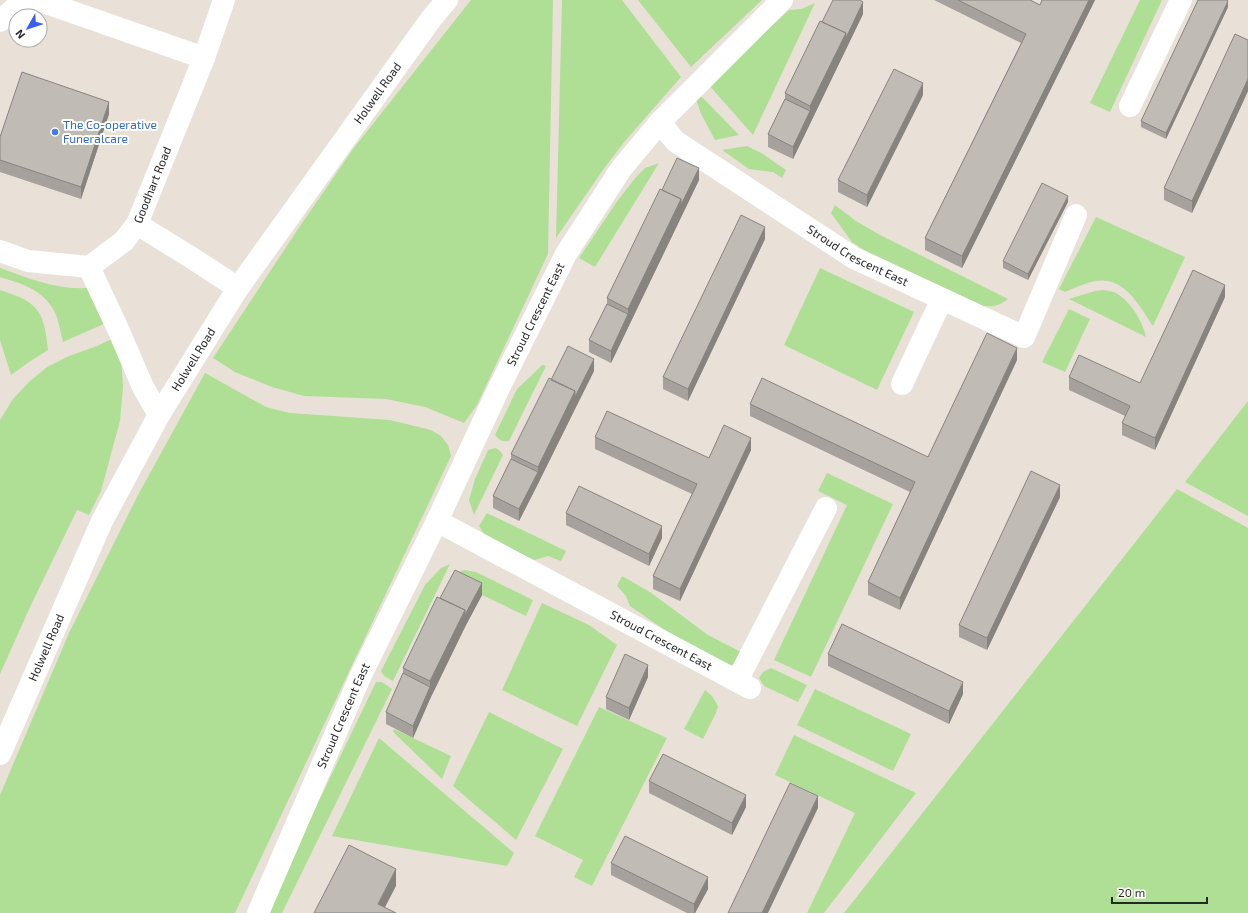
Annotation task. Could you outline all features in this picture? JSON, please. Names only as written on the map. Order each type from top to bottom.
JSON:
[{"type":"street","points":[[0,21],[24,0]]},
{"type":"street","points":[[38,0],[204,58]]},
{"type":"street","name":"Goodhart Road","points":[[89,267],[124,241],[137,224],[204,58],[224,0]]},
{"type":"street","name":"Holwell Road","points":[[0,754],[102,521],[159,415],[238,288],[431,19],[447,0]]},
{"type":"street","name":"Stroud Crescent East","points":[[258,913],[361,675],[437,521],[495,397],[566,254],[621,169],[660,122],[782,0]]},
{"type":"street","points":[[1130,106],[1181,0]]},
{"type":"street","name":"Stroud Crescent East","points":[[660,122],[675,141],[854,258],[1024,337],[1076,215]]},
{"type":"street","points":[[137,224],[238,288]]},
{"type":"street","points":[[0,251],[28,261],[89,267],[143,387],[159,415]]},
{"type":"street","points":[[902,384],[942,299]]},
{"type":"street","name":"Stroud Crescent East","points":[[437,521],[740,683],[826,508]]},
{"type":"green space","points":[[471,0],[553,0],[548,254],[477,405],[464,423],[425,407],[386,399],[304,396],[272,387],[235,372],[213,358],[353,149]]},
{"type":"green space","points":[[562,0],[622,0],[681,77],[625,141],[556,238]]},
{"type":"green space","points":[[638,0],[762,0],[691,67]]},
{"type":"green space","points":[[1140,0],[1162,0],[1110,112],[1090,103]]},
{"type":"green space","points":[[815,3],[753,135],[708,84],[789,10],[801,9]]},
{"type":"green space","points":[[698,93],[739,135],[715,140],[701,114],[696,99]]},
{"type":"green space","points":[[747,146],[763,154],[786,170],[782,178],[773,172],[749,169],[722,150]]},
{"type":"green space","points":[[659,163],[595,267],[579,258],[618,200],[636,177],[645,168]]},
{"type":"green space","points":[[835,205],[856,221],[880,235],[1008,299],[996,306],[983,306],[864,250],[852,242],[831,213]]},
{"type":"green space","points":[[1096,217],[1185,257],[1153,326],[1129,293],[1116,283],[1103,280],[1086,284],[1065,292],[1059,289]]},
{"type":"green space","points":[[0,268],[53,285],[87,288],[106,323],[63,342],[57,317],[43,296],[30,288],[0,277]]},
{"type":"green space","points":[[820,268],[914,312],[877,390],[784,345]]},
{"type":"green space","points":[[0,290],[23,299],[37,310],[44,325],[48,350],[11,375],[0,340]]},
{"type":"green space","points":[[1103,290],[1116,293],[1131,306],[1142,324],[1146,337],[1069,299]]},
{"type":"green space","points":[[1069,309],[1090,319],[1065,372],[1042,362]]},
{"type":"green space","points":[[114,338],[121,357],[123,387],[120,421],[101,491],[89,515],[77,510],[31,605],[0,674],[0,420],[13,399],[29,382],[47,367],[69,356]]},
{"type":"green space","points":[[542,365],[546,366],[509,441],[501,440],[495,435],[517,389]]},
{"type":"green space","points":[[205,373],[266,407],[290,413],[390,420],[431,430],[441,436],[448,445],[451,456],[235,913],[0,913],[0,795],[69,633],[138,495]]},
{"type":"green space","points":[[1248,401],[1248,516],[1185,482]]},
{"type":"green space","points":[[495,448],[503,455],[474,515],[469,500],[475,479],[488,450]]},
{"type":"green space","points":[[827,473],[893,504],[811,677],[774,660],[847,505],[818,491]]},
{"type":"green space","points":[[1177,489],[1248,528],[1248,913],[844,913]]},
{"type":"green space","points":[[487,513],[566,551],[561,561],[548,556],[535,560],[520,555],[485,536],[479,526]]},
{"type":"green space","points":[[450,564],[393,681],[384,676],[381,671],[425,585],[441,568]]},
{"type":"green space","points":[[464,570],[476,572],[533,600],[526,616],[455,582],[459,572]]},
{"type":"green space","points":[[622,576],[650,592],[708,635],[745,654],[735,664],[714,664],[630,606],[626,596],[617,586]]},
{"type":"green space","points":[[542,603],[589,625],[617,645],[577,726],[502,690]]},
{"type":"green space","points":[[771,668],[807,685],[798,702],[764,686],[759,678],[763,672]]},
{"type":"green space","points":[[376,682],[382,682],[392,689],[282,913],[265,913]]},
{"type":"green space","points":[[815,689],[911,734],[893,771],[797,725]]},
{"type":"green space","points":[[705,690],[712,696],[718,706],[703,739],[684,729]]},
{"type":"green space","points":[[599,707],[667,738],[592,886],[574,877],[583,860],[535,836]]},
{"type":"green space","points":[[489,712],[563,749],[516,840],[453,786]]},
{"type":"green space","points":[[394,729],[451,756],[442,779],[393,732]]},
{"type":"green space","points":[[794,735],[916,793],[824,913],[807,913],[855,813],[775,775]]},
{"type":"green space","points":[[379,738],[514,853],[507,866],[332,836]]},
{"type":"building","points":[[833,0],[860,0],[863,2],[846,38],[846,33],[822,22]]},
{"type":"building","points":[[958,0],[1030,0],[1040,5],[1042,0],[1089,0],[962,256],[925,238],[1026,34]]},
{"type":"building","points":[[1198,0],[1228,1],[1166,133],[1141,121]]},
{"type":"building","points":[[820,21],[846,33],[810,106],[785,93]]},
{"type":"building","points":[[1235,34],[1248,40],[1248,79],[1192,201],[1164,188]]},
{"type":"building","points":[[894,69],[923,83],[867,195],[838,180]]},
{"type":"building","name":"The Co-operative Funeralcare","points":[[22,72],[109,102],[81,187],[0,160],[0,137]]},
{"type":"building","points":[[785,99],[810,111],[793,147],[768,134]]},
{"type":"building","points":[[677,158],[699,168],[681,205],[681,199],[662,190]]},
{"type":"building","points":[[1042,183],[1068,196],[1028,274],[1003,261]]},
{"type":"building","points":[[660,189],[681,199],[628,309],[607,298]]},
{"type":"building","points":[[741,215],[765,227],[688,389],[663,377]]},
{"type":"building","points":[[1193,270],[1225,285],[1155,438],[1122,423],[1130,406],[1069,377],[1079,355],[1140,383]]},
{"type":"building","points":[[607,304],[628,314],[611,351],[589,340]]},
{"type":"building","points":[[987,333],[1017,348],[900,598],[868,582],[915,482],[750,404],[762,378],[928,457]]},
{"type":"building","points":[[568,346],[594,359],[575,397],[575,391],[551,380]]},
{"type":"building","points":[[549,378],[575,391],[538,467],[511,454]]},
{"type":"building","points":[[607,411],[709,458],[724,425],[751,438],[680,589],[653,576],[697,484],[595,437]]},
{"type":"building","points":[[511,459],[538,472],[519,509],[493,496]]},
{"type":"building","points":[[1031,471],[1060,485],[987,638],[959,625]]},
{"type":"building","points":[[579,486],[662,526],[649,554],[566,513]]},
{"type":"building","points":[[455,570],[482,583],[465,615],[465,610],[440,598]]},
{"type":"building","points":[[437,597],[465,610],[430,681],[403,668]]},
{"type":"building","points":[[842,624],[963,682],[949,711],[828,654]]},
{"type":"building","points":[[625,654],[648,665],[629,708],[606,697]]},
{"type":"building","points":[[403,673],[430,687],[413,726],[386,712]]},
{"type":"building","points":[[663,754],[746,795],[732,823],[649,781]]},
{"type":"building","points":[[790,783],[818,796],[762,913],[728,913]]},
{"type":"building","points":[[625,836],[708,877],[694,904],[611,863]]},
{"type":"building","points":[[349,845],[396,869],[378,904],[396,913],[314,913]]},
{"type":"place","name":"The Co-operative Funeralcare","points":[[55,132]]}]
